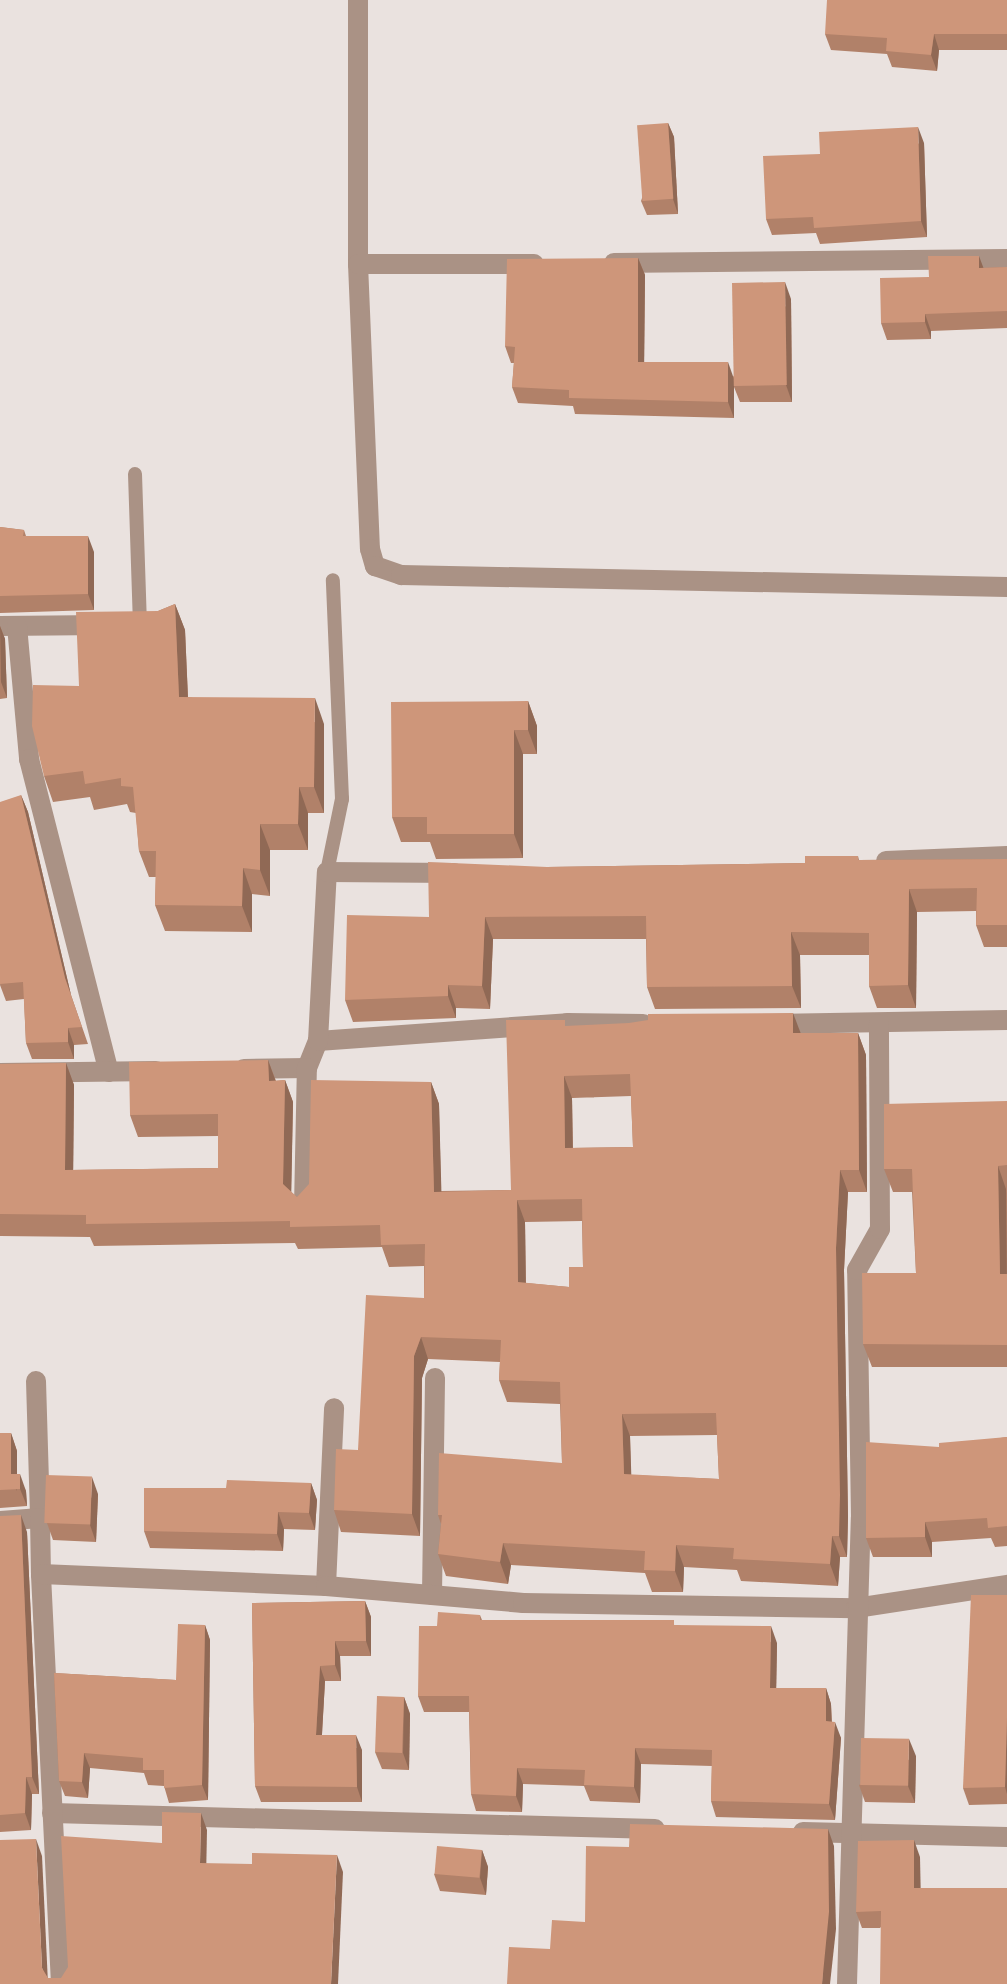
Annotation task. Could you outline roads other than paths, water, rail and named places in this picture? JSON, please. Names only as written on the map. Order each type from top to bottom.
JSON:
[{"type":"street","points":[[358,0],[358,264],[370,549],[372,562],[382,573],[1007,587]]},
{"type":"street","points":[[595,263],[1007,259]]},
{"type":"street","points":[[358,264],[563,264]]},
{"type":"street","points":[[109,1072],[29,759],[8,626],[167,624]]},
{"type":"street","points":[[867,862],[1007,856]]},
{"type":"street","points":[[304,1206],[307,1068],[318,1041],[327,872],[479,873]]},
{"type":"street","points":[[754,1024],[1007,1020]]},
{"type":"street","points":[[318,1041],[567,1023],[661,1024]]},
{"type":"street","points":[[847,1984],[848,1833],[861,1517],[857,1270],[880,1229],[879,1024]]},
{"type":"street","points":[[215,1070],[307,1068]]},
{"type":"street","points":[[0,1073],[185,1071]]},
{"type":"street","points":[[432,1595],[435,1378]]},
{"type":"street","points":[[36,1381],[41,1574],[61,1984]]},
{"type":"street","points":[[326,1586],[334,1408]]},
{"type":"street","points":[[0,1521],[40,1518]]},
{"type":"street","points":[[41,1574],[326,1586],[523,1603],[856,1608],[1007,1585]]},
{"type":"street","points":[[52,1813],[673,1830]]},
{"type":"street","points":[[784,1832],[1007,1837]]},
{"type":"street","points":[[27,1843],[53,1843]]},
{"type":"lane","points":[[135,474],[140,625]]},
{"type":"lane","points":[[327,872],[342,799],[333,580]]}]
